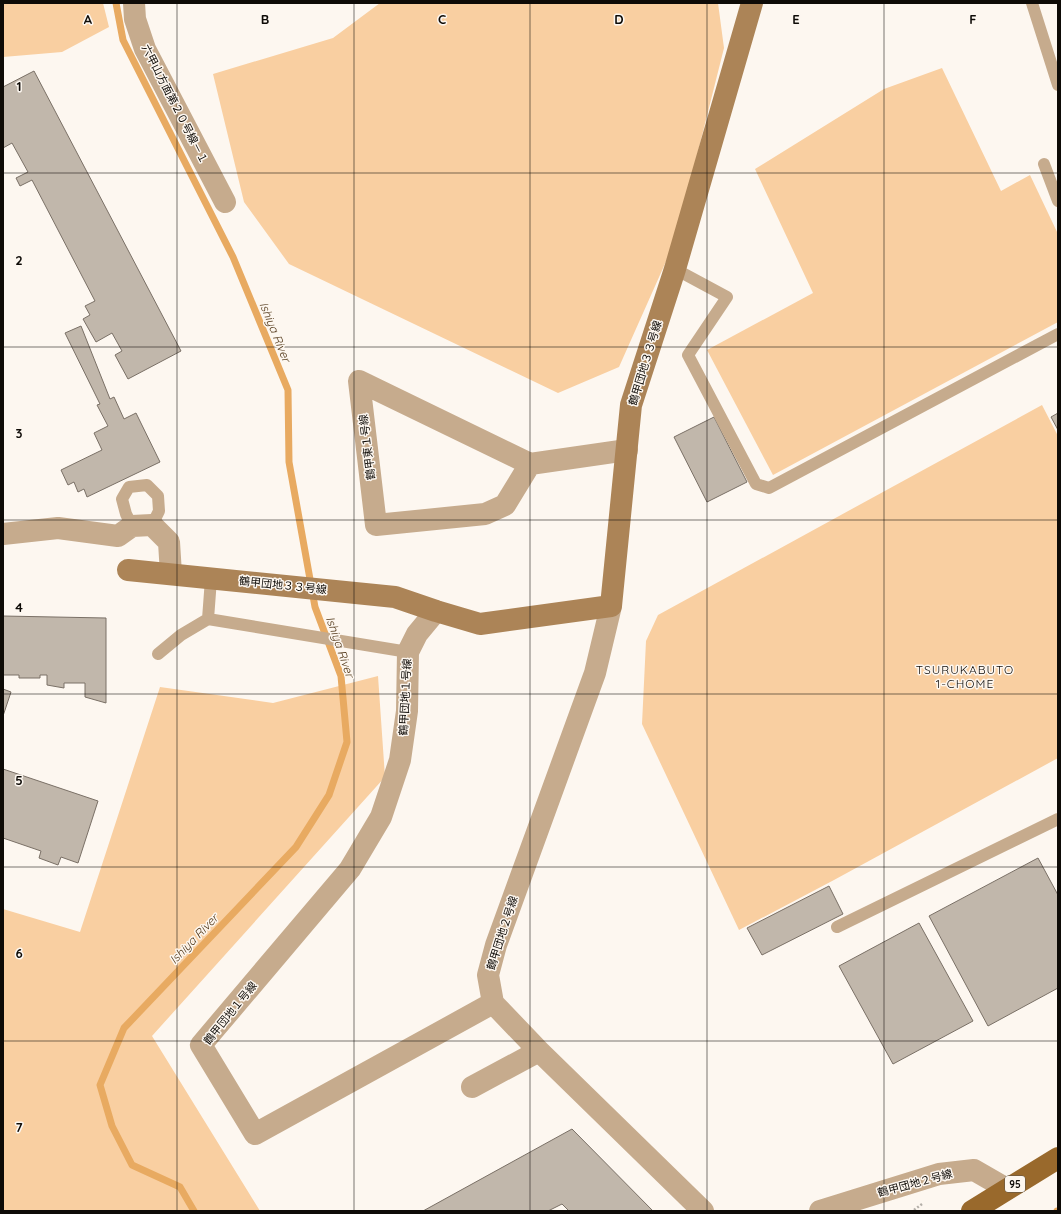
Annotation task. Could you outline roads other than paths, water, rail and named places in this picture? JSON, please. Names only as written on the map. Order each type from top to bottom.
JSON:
[{"type":"main road","name":"95","points":[[972,1211],[1058,1158]]},
{"type":"street","name":"六甲山方面第２０号線－１","points":[[134,3],[135,19],[145,49],[225,202]]},
{"type":"street","name":"鶴甲団地３３号線","points":[[128,570],[395,597],[480,624],[611,606],[631,404],[675,269],[752,3]]},
{"type":"street","name":"鶴甲東１号線","points":[[359,381],[530,464],[505,505],[485,514],[376,525],[359,381]]},
{"type":"street","points":[[530,464],[627,450]]},
{"type":"street","points":[[3,534],[58,528],[118,536],[142,525],[169,542],[171,574]]},
{"type":"street","name":"鶴甲団地２号線","points":[[493,1003],[488,975],[496,945],[595,673],[611,606]]},
{"type":"street","points":[[408,652],[417,634],[427,607]]},
{"type":"street","name":"鶴甲団地１号線","points":[[408,652],[407,711],[400,760],[381,817],[350,870],[201,1045],[254,1134],[493,1003]]},
{"type":"street","points":[[493,1003],[539,1052],[703,1211]]},
{"type":"street","points":[[472,1086],[539,1052]]},
{"type":"street","name":"鶴甲団地２号線","points":[[820,1211],[939,1174],[974,1170],[1008,1189]]},
{"type":"lane","points":[[1032,3],[1058,85]]},
{"type":"lane","points":[[1044,164],[1058,201]]},
{"type":"lane","points":[[675,269],[727,297],[688,355],[756,484],[769,488],[1058,334]]},
{"type":"lane","points":[[208,619],[219,579]]},
{"type":"lane","points":[[158,654],[181,635],[208,619],[408,652]]},
{"type":"lane","points":[[837,927],[1058,819]]},
{"type":"waterway","name":"Ishiya River","points":[[116,3],[123,40],[233,257],[288,390],[289,462],[315,607],[341,676],[347,742],[329,795],[296,847],[124,1028],[100,1085],[112,1126],[132,1165],[180,1187],[194,1211]]},
{"type":"district","name":"TSURUKABUTO 1-CHOME","points":[[965,677]]}]
